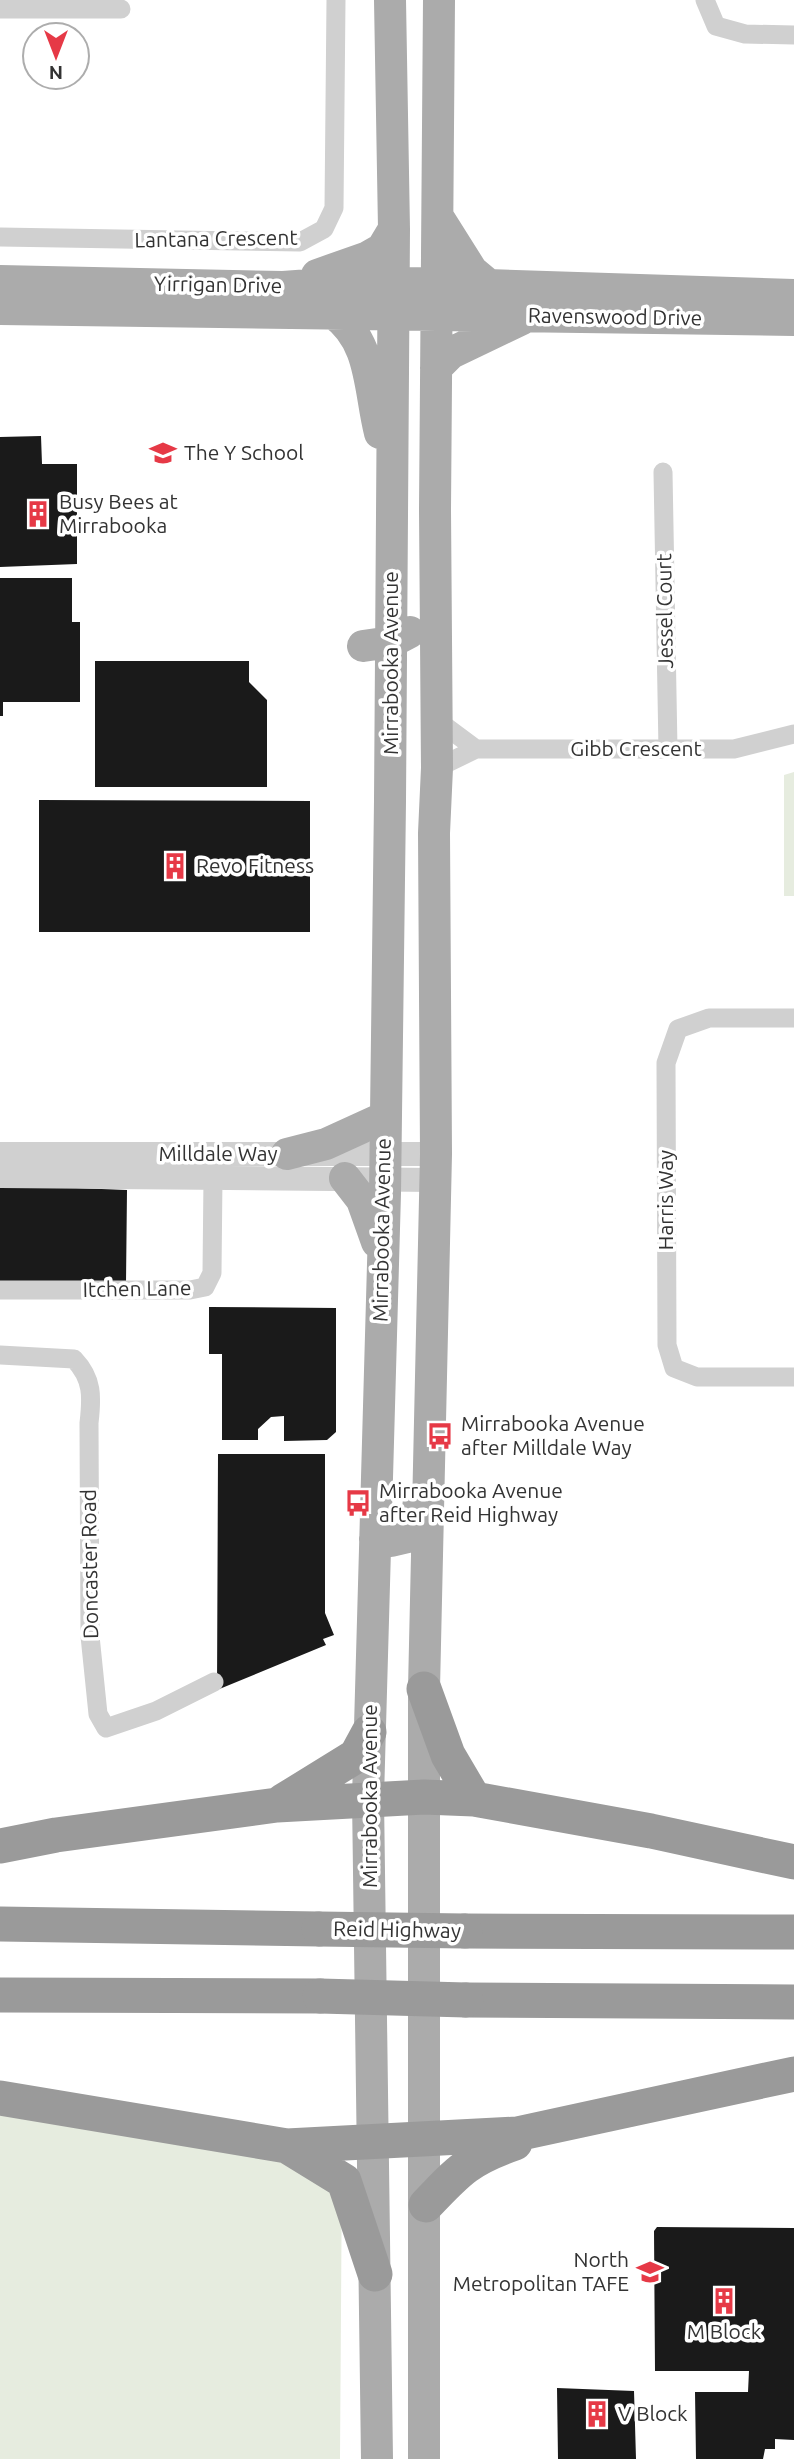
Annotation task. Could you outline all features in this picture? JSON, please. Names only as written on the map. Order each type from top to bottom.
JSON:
[{"type":"highway","points":[[424,1689],[448,1755],[474,1799]]},
{"type":"highway","points":[[277,1805],[356,1756],[369,1732]]},
{"type":"highway","points":[[0,1846],[56,1835],[277,1805],[424,1797],[474,1799],[651,1831],[794,1862]]},
{"type":"highway","name":"Reid Highway","points":[[0,1924],[465,1931],[794,1932]]},
{"type":"highway","points":[[0,1994],[794,2001]]},
{"type":"highway","points":[[0,2098],[287,2146],[517,2134],[794,2074]]},
{"type":"highway","points":[[426,2205],[455,2174],[479,2156],[561,2126]]},
{"type":"highway","points":[[287,2146],[329,2169],[344,2181],[375,2274]]},
{"type":"main road","name":"Mirrabooka Avenue","points":[[377,2459],[368,1798],[382,1264],[390,801],[377,644],[392,478],[394,229],[390,0]]},
{"type":"main road","points":[[424,2459],[424,1689],[436,1167],[433,833],[437,768],[435,510],[439,0]]},
{"type":"main road","points":[[438,217],[472,271],[491,286]]},
{"type":"main road","points":[[283,287],[368,257],[382,249],[394,229]]},
{"type":"main road","name":"Yirrigan Drive","points":[[0,281],[283,287],[436,284]]},
{"type":"main road","name":"Ravenswood Drive","points":[[436,284],[794,295]]},
{"type":"main road","name":"Yirrigan Drive","points":[[0,309],[436,315]]},
{"type":"main road","points":[[0,330],[77,310]]},
{"type":"main road","points":[[333,313],[354,330],[364,352],[371,396],[392,478]]},
{"type":"main road","name":"Ravenswood Drive","points":[[436,315],[794,320]]},
{"type":"main road","points":[[436,368],[451,353],[528,316]]},
{"type":"main road","points":[[377,644],[402,639],[420,618],[421,556],[435,510]]},
{"type":"main road","points":[[390,801],[403,803],[414,810],[433,833]]},
{"type":"main road","points":[[287,1154],[326,1144],[383,1118]]},
{"type":"main road","points":[[345,1178],[362,1200],[382,1264]]},
{"type":"main road","points":[[374,1539],[399,1541],[415,1530],[430,1415]]},
{"type":"street","name":"Lantana Crescent","points":[[0,237],[300,242],[324,229],[334,208],[336,0]]},
{"type":"street","points":[[705,0],[716,26],[729,32],[794,35]]},
{"type":"street","points":[[0,9],[121,9]]},
{"type":"street","name":"Jessel Court","points":[[663,472],[667,749]]},
{"type":"street","points":[[437,720],[475,749]]},
{"type":"street","name":"Gibb Crescent","points":[[437,768],[475,749],[734,749],[794,734]]},
{"type":"street","name":"Harris Way","points":[[794,1018],[709,1018],[678,1029],[666,1063],[666,1103],[667,1345],[674,1368],[697,1377],[794,1377]]},
{"type":"street","name":"Milldale Way","points":[[0,1154],[287,1154],[384,1166],[436,1167]]},
{"type":"street","name":"Milldale Way","points":[[0,1176],[345,1178],[384,1166]]},
{"type":"street","name":"Itchen Lane","points":[[0,1290],[190,1290],[205,1287],[212,1273],[214,1178]]},
{"type":"street","name":"Doncaster Road","points":[[0,1355],[74,1359],[85,1370],[92,1391],[89,1423],[90,1636],[99,1714],[106,1728],[156,1711],[214,1682]]},
{"type":"shaded area","points":[[794,772],[794,896],[784,896],[784,775]]},
{"type":"shaded area","points":[[0,2105],[342,2162],[340,2459],[0,2459]]},
{"type":"building","name":"Busy Bees at Mirrabooka","points":[[41,436],[42,464],[77,464],[77,564],[0,567],[0,437]]},
{"type":"building","points":[[0,578],[72,578],[72,622],[80,622],[80,702],[3,702],[3,716],[0,716]]},
{"type":"building","points":[[95,661],[249,661],[249,682],[267,700],[267,787],[95,787]]},
{"type":"building","name":"Revo Fitness","points":[[39,800],[310,801],[310,932],[39,932]]},
{"type":"building","points":[[0,1185],[127,1190],[126,1283],[0,1282]]},
{"type":"building","points":[[209,1307],[336,1308],[336,1432],[327,1440],[284,1441],[284,1416],[271,1417],[258,1429],[258,1440],[222,1440],[222,1354],[209,1354]]},
{"type":"building","points":[[218,1454],[325,1454],[325,1613],[334,1635],[323,1639],[326,1645],[217,1690]]},
{"type":"building","name":"M Block","points":[[657,2227],[794,2228],[794,2440],[775,2439],[775,2449],[765,2449],[763,2459],[696,2459],[695,2392],[748,2392],[749,2371],[655,2371],[654,2231]]},
{"type":"building","name":"V Block","points":[[557,2388],[634,2391],[636,2459],[558,2459]]},
{"type":"place","name":"The Y School","points":[[163,453]]},
{"type":"place","name":"Busy Bees at Mirrabooka","points":[[38,514]]},
{"type":"place","name":"Revo Fitness","points":[[175,866]]},
{"type":"place","name":"Mirrabooka Avenue after Milldale Way","points":[[440,1436]]},
{"type":"place","name":"Mirrabooka Avenue after Reid Highway","points":[[358,1503]]},
{"type":"place","name":"North Metropolitan TAFE","points":[[650,2272]]},
{"type":"place","name":"M Block","points":[[724,2301]]},
{"type":"place","name":"V Block","points":[[597,2414]]}]
